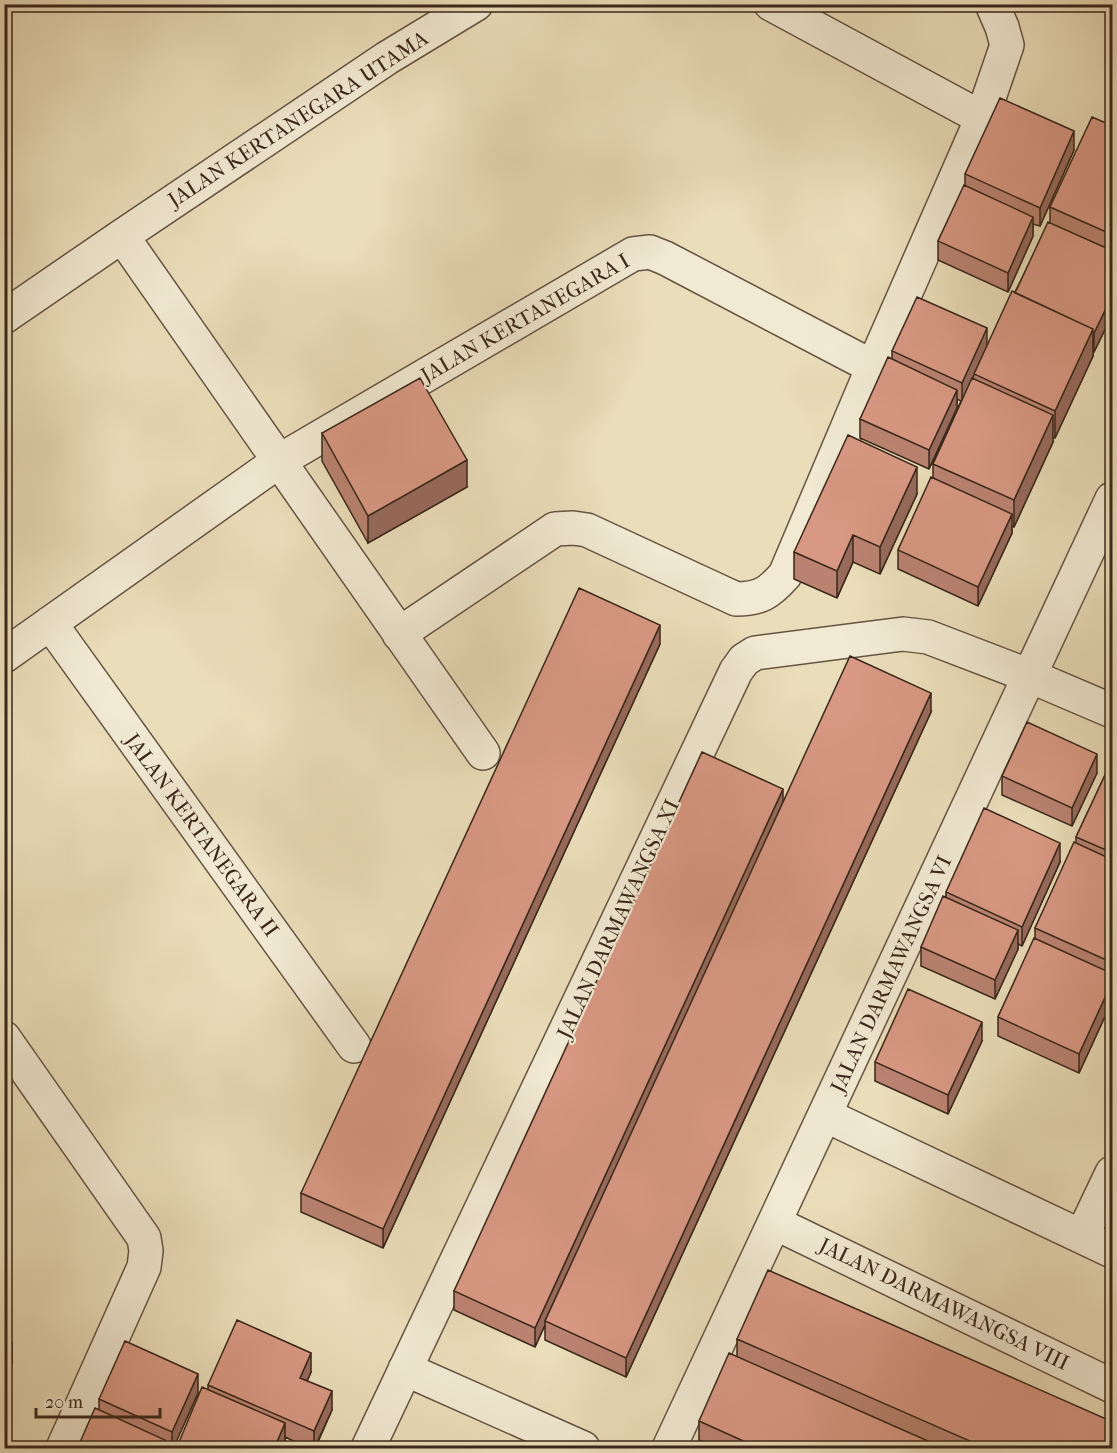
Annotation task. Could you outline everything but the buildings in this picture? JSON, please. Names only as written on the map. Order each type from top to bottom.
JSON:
[{"type":"street","name":"JALAN KERTANEGARA UTAMA","points":[[4,317],[387,58],[476,4]]},
{"type":"street","points":[[771,4],[982,118]]},
{"type":"street","points":[[399,634],[555,529],[587,530],[736,599],[754,599],[772,589],[785,575],[982,118],[1007,45],[992,4]]},
{"type":"street","points":[[122,236],[483,753]]},
{"type":"street","name":"JALAN KERTANEGARA I","points":[[4,656],[279,461],[633,254],[650,252],[664,258],[873,367]]},
{"type":"street","name":"JALAN DARMAWANGSA VI","points":[[669,1449],[1113,500]]},
{"type":"street","name":"JALAN KERTANEGARA II","points":[[50,623],[354,1046]]},
{"type":"street","name":"JALAN DARMAWANGSA XI","points":[[368,1449],[736,671],[744,660],[755,653],[903,634],[928,638],[1030,676],[1113,711]]},
{"type":"street","points":[[4,1038],[144,1238],[146,1251],[144,1267],[63,1449]]},
{"type":"street","points":[[825,1115],[1113,1251]]},
{"type":"street","points":[[1082,1236],[1113,1173]]},
{"type":"street","name":"JALAN DARMAWANGSA VIII","points":[[775,1223],[1113,1386]]},
{"type":"street","points":[[405,1369],[583,1449]]}]
